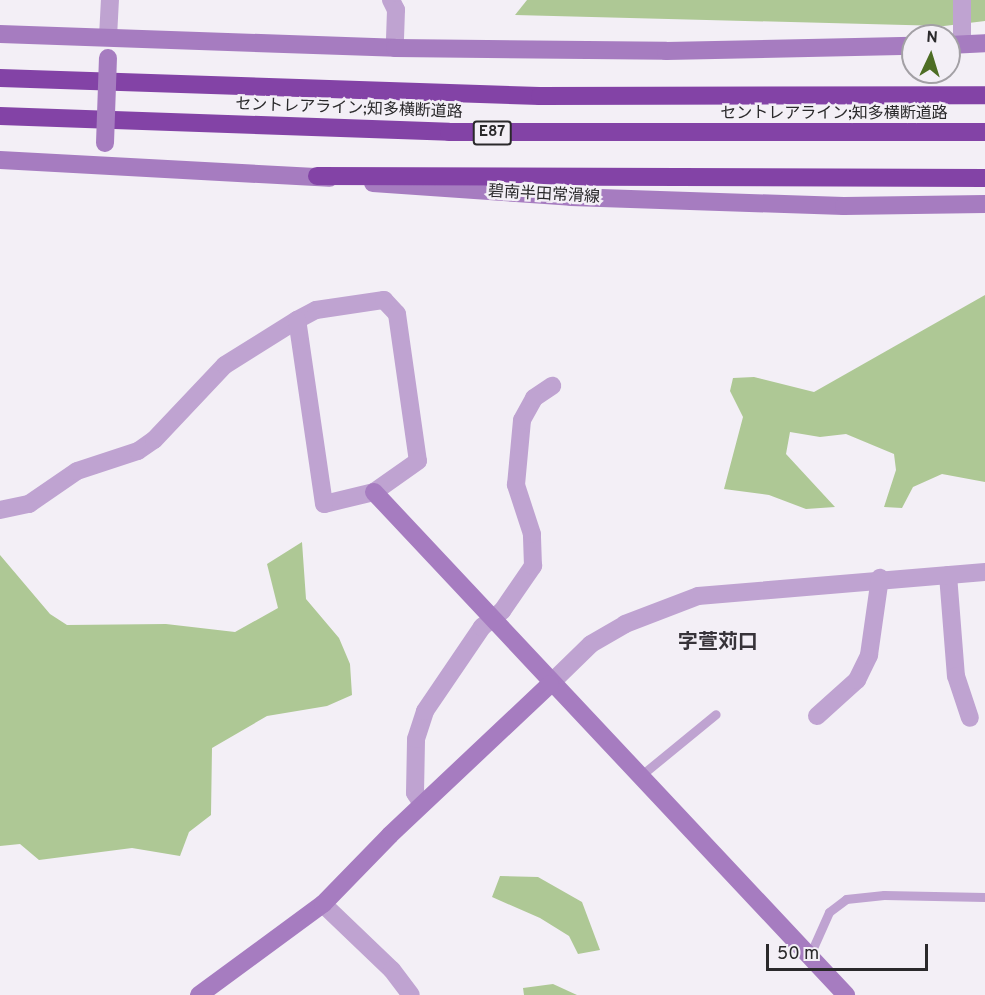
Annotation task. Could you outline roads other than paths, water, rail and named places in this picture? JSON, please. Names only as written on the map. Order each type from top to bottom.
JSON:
[{"type":"highway","name":"セントレアライン;知多横断道路","points":[[0,78],[540,96],[985,94]]},
{"type":"highway","name":"セントレアライン;知多横断道路","points":[[0,116],[519,133],[985,132]]},
{"type":"highway","points":[[317,176],[985,178]]},
{"type":"main road","points":[[0,34],[395,48],[666,51],[901,46]]},
{"type":"main road","points":[[105,166],[108,37]]},
{"type":"main road","points":[[961,45],[985,43]]},
{"type":"main road","name":"碧南半田常滑線","points":[[0,160],[317,176],[423,189],[571,197],[844,206],[985,204]]},
{"type":"main road","points":[[374,492],[550,684],[846,995]]},
{"type":"main road","points":[[199,995],[323,904],[423,804],[550,684]]},
{"type":"street","points":[[108,37],[110,0]]},
{"type":"street","points":[[391,0],[396,10],[395,48]]},
{"type":"street","points":[[958,24],[962,0]]},
{"type":"street","points":[[0,510],[29,504],[77,471],[138,451],[154,440],[225,365],[297,320],[316,310],[384,300],[397,314],[418,461],[374,492],[324,504],[297,320]]},
{"type":"street","points":[[423,804],[415,793],[418,728],[450,670],[490,619],[520,588],[532,566],[532,534],[516,485],[522,420],[534,398],[552,386]]},
{"type":"street","points":[[550,684],[591,644],[666,606],[698,596],[880,578],[985,572]]},
{"type":"street","points":[[948,575],[948,606],[956,676],[970,718]]},
{"type":"street","points":[[817,716],[857,680],[869,655],[880,578]]},
{"type":"street","points":[[323,904],[392,970],[411,995]]},
{"type":"lane","points":[[639,777],[716,714]]},
{"type":"lane","points":[[809,957],[829,912],[846,899],[884,895],[985,897]]},
{"type":"district","name":"字萱苅口","points":[[718,643]]}]
